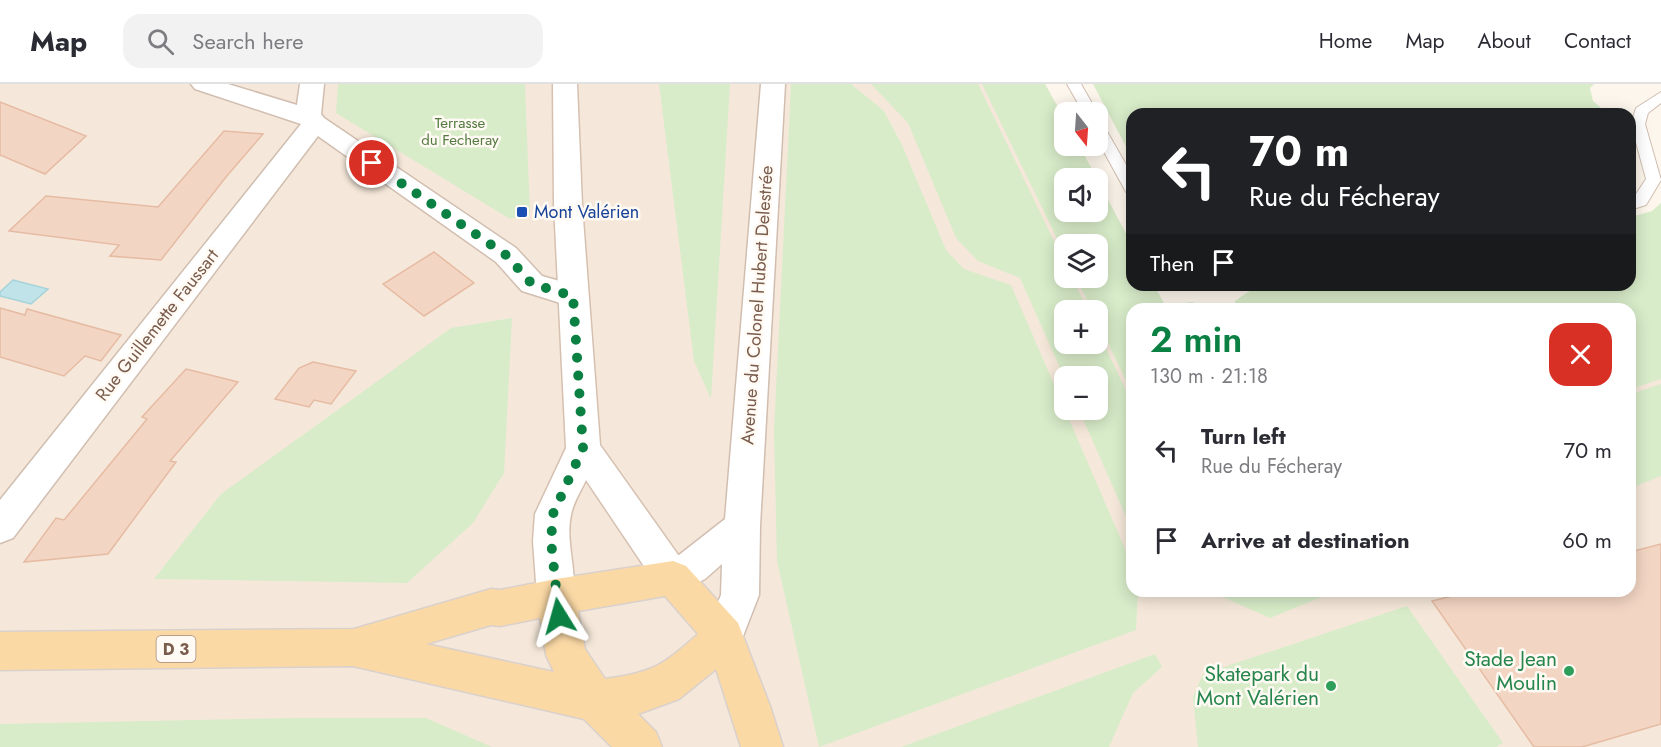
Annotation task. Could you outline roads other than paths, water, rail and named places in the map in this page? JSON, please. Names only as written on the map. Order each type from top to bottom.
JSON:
[{"type":"main road","points":[[641,747],[595,701],[566,655],[556,596],[673,578],[724,636],[750,706],[762,747]]},
{"type":"main road","name":"D 3","points":[[353,647],[491,607],[500,608],[556,596]]},
{"type":"main road","points":[[595,701],[640,694],[665,685],[687,670],[724,636]]},
{"type":"main road","name":"D 3","points":[[0,651],[353,647],[595,701]]},
{"type":"street","points":[[203,84],[311,119],[506,255],[532,284],[573,296]]},
{"type":"street","points":[[311,119],[312,84]]},
{"type":"street","points":[[556,596],[551,541],[553,514],[583,448],[568,205],[565,84]]},
{"type":"street","name":"Avenue du Colonel Hubert Delestrée","points":[[724,636],[740,595],[742,526],[773,84]]},
{"type":"street","name":"Rue Guillemette Faussart","points":[[0,527],[311,119]]},
{"type":"street","points":[[583,448],[673,578],[692,567],[742,526]]},
{"type":"lane","points":[[1074,84],[1084,102]]},
{"type":"lane","points":[[1636,203],[1640,201],[1654,179],[1638,124],[1641,111],[1661,96]]},
{"type":"lane","points":[[1108,146],[1126,177]]},
{"type":"water","points":[[13,280],[48,289],[31,304],[0,296],[0,292]]},
{"type":"place","name":"Mont Valérien","points":[[522,212]]},
{"type":"place","name":"Stade Jean Moulin","points":[[1569,671]]},
{"type":"place","name":"Skatepark du Mont Valérien","points":[[1331,686]]},
{"type":"park label","name":"Terrasse du Fecheray","points":[[460,132]]}]
